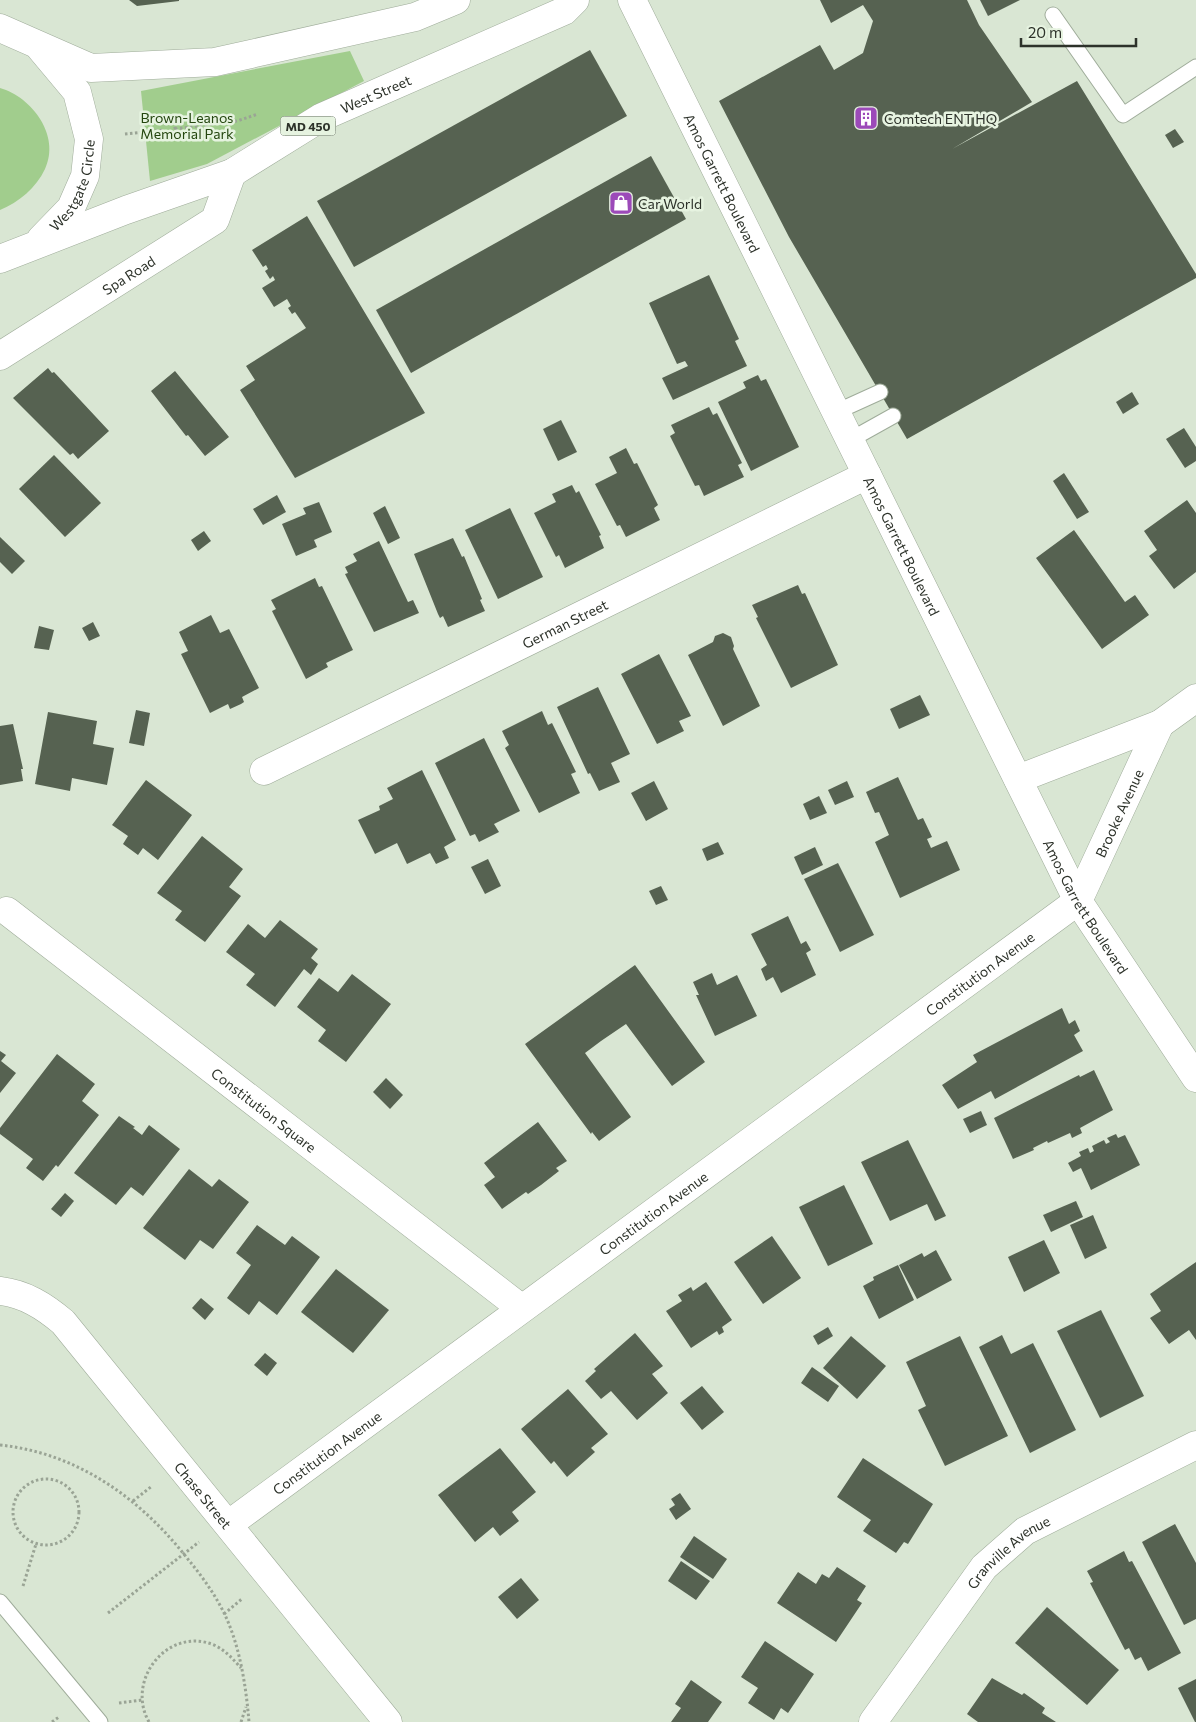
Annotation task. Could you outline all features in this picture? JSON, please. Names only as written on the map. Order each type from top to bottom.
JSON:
[{"type":"street","points":[[39,46],[91,68],[214,62],[414,17],[456,0]]},
{"type":"street","name":"West Street","points":[[38,243],[232,173],[322,117],[564,11],[575,0]]},
{"type":"street","name":"Amos Garrett Boulevard","points":[[632,0],[1078,901],[1196,1078]]},
{"type":"street","name":"Westgate Circle","points":[[0,28],[39,46],[77,92],[89,139],[85,176],[71,208],[38,243],[0,259]]},
{"type":"street","name":"Spa Road","points":[[0,356],[215,220],[232,173]]},
{"type":"street","name":"German Street","points":[[264,771],[866,475]]},
{"type":"street","name":"Brooke Avenue","points":[[1018,779],[1160,724],[1196,698]]},
{"type":"street","name":"Brooke Avenue","points":[[1078,901],[1160,724]]},
{"type":"street","name":"Constitution Avenue","points":[[229,1524],[1078,901]]},
{"type":"street","name":"Constitution Square","points":[[7,911],[521,1308]]},
{"type":"street","name":"Chase Street","points":[[0,1291],[10,1292],[41,1304],[63,1322],[388,1722]]},
{"type":"street","name":"Granville Avenue","points":[[873,1722],[984,1567],[1018,1537],[1025,1531],[1196,1445]]},
{"type":"lane","points":[[1054,15],[1123,115],[1196,67]]},
{"type":"lane","points":[[836,412],[880,392]]},
{"type":"lane","points":[[850,440],[893,416]]},
{"type":"lane","points":[[0,1602],[100,1722]]},
{"type":"path","points":[[164,124],[174,122],[176,133],[164,135]]},
{"type":"path","points":[[125,134],[164,130]]},
{"type":"path","points":[[0,1445],[36,1451],[81,1467],[133,1501],[169,1535],[224,1614],[242,1669],[249,1722]]},
{"type":"path","points":[[37,1479],[59,1481],[76,1496],[79,1517],[76,1528],[69,1537],[59,1542],[49,1545],[36,1544],[20,1533],[14,1523],[14,1501],[27,1484],[37,1479]]},
{"type":"path","points":[[133,1501],[160,1480]]},
{"type":"path","points":[[108,1613],[205,1538]]},
{"type":"path","points":[[23,1587],[36,1544]]},
{"type":"path","points":[[224,1614],[245,1596]]},
{"type":"path","points":[[149,1722],[142,1700],[143,1681],[150,1666],[162,1652],[179,1644],[196,1642],[214,1645],[230,1655],[242,1669]]},
{"type":"path","points":[[115,1704],[142,1700]]},
{"type":"path","points":[[241,1722],[247,1704]]},
{"type":"path","points":[[52,1722],[59,1717]]},
{"type":"green space","name":"Brown-Leanos Memorial Park","points":[[350,51],[364,81],[207,164],[150,181],[141,91]]},
{"type":"green space","points":[[0,88],[23,100],[33,109],[46,131],[49,156],[45,169],[32,188],[20,199],[0,210]]},
{"type":"building","points":[[129,0],[179,0],[179,1],[137,6]]},
{"type":"building","points":[[820,0],[967,0],[979,25],[1032,102],[952,149],[1077,81],[1196,274],[1196,278],[907,439],[789,237],[719,101],[820,45],[834,70],[863,53],[873,21],[863,5],[831,23]]},
{"type":"building","points":[[980,0],[1020,0],[988,16]]},
{"type":"building","points":[[590,50],[627,116],[354,267],[317,201]]},
{"type":"building","points":[[1175,129],[1184,142],[1173,148],[1165,135]]},
{"type":"building","points":[[651,156],[686,219],[411,373],[376,310]]},
{"type":"building","points":[[307,216],[425,413],[295,478],[240,390],[255,380],[246,366],[306,328],[295,312],[292,314],[288,308],[291,306],[287,299],[274,307],[262,288],[275,280],[273,276],[270,279],[265,271],[268,269],[266,265],[263,267],[252,250]]},
{"type":"building","points":[[709,275],[739,339],[735,341],[747,366],[673,400],[662,378],[688,366],[685,361],[677,364],[649,303]]},
{"type":"building","points":[[48,368],[52,373],[54,372],[109,431],[78,459],[73,453],[70,455],[13,398]]},
{"type":"building","points":[[175,371],[229,437],[205,456],[188,435],[186,436],[151,391]]},
{"type":"building","points":[[758,375],[761,381],[766,379],[799,447],[751,471],[718,402],[746,388],[743,382]]},
{"type":"building","points":[[1132,392],[1139,404],[1123,414],[1116,402]]},
{"type":"building","points":[[709,407],[713,415],[717,413],[742,463],[738,465],[744,477],[704,496],[699,485],[695,486],[670,436],[675,433],[671,425]]},
{"type":"building","points":[[561,420],[577,452],[558,461],[543,429]]},
{"type":"building","points":[[1184,428],[1196,447],[1196,461],[1185,468],[1166,439]]},
{"type":"building","points":[[626,448],[634,464],[637,463],[658,505],[654,508],[660,520],[626,537],[620,525],[617,526],[595,484],[617,473],[609,457]]},
{"type":"building","points":[[54,455],[101,503],[65,537],[19,489]]},
{"type":"building","points":[[1064,473],[1089,512],[1077,519],[1053,481]]},
{"type":"building","points":[[572,485],[576,493],[579,491],[601,535],[599,536],[604,548],[565,568],[559,555],[556,557],[534,513],[556,502],[552,494]]},
{"type":"building","points":[[277,495],[286,512],[263,525],[253,509]]},
{"type":"building","points":[[1187,500],[1196,513],[1196,572],[1174,589],[1149,556],[1157,550],[1144,531]]},
{"type":"building","points":[[319,502],[332,532],[314,540],[317,547],[296,556],[282,524],[306,514],[303,508]]},
{"type":"building","points":[[385,506],[400,538],[388,544],[373,513]]},
{"type":"building","points":[[510,508],[543,577],[498,599],[465,530]]},
{"type":"building","points":[[1074,530],[1125,602],[1135,595],[1149,615],[1102,649],[1036,558]]},
{"type":"building","points":[[204,531],[211,541],[198,551],[191,540]]},
{"type":"building","points":[[0,537],[25,561],[12,574],[0,562]]},
{"type":"building","points":[[453,538],[462,557],[464,556],[485,611],[448,627],[443,616],[440,618],[438,614],[414,554]]},
{"type":"building","points":[[379,541],[408,602],[413,600],[419,613],[374,632],[345,574],[348,573],[345,567],[357,561],[353,554]]},
{"type":"building","points":[[315,578],[319,587],[322,586],[353,650],[326,663],[328,667],[306,679],[272,611],[276,609],[271,600]]},
{"type":"building","points":[[798,585],[802,594],[805,593],[838,665],[791,688],[756,618],[758,617],[752,605]]},
{"type":"building","points":[[211,615],[220,633],[229,629],[259,688],[242,697],[244,702],[241,704],[230,709],[228,704],[210,713],[181,654],[188,651],[179,632]]},
{"type":"building","points":[[93,622],[100,636],[89,641],[82,628]]},
{"type":"building","points":[[39,626],[54,630],[49,650],[34,648]]},
{"type":"building","points":[[723,633],[731,637],[733,649],[760,706],[723,726],[688,655],[713,642],[715,636]]},
{"type":"building","points":[[659,654],[691,716],[679,721],[684,731],[657,744],[621,674]]},
{"type":"building","points":[[598,687],[630,754],[611,763],[620,782],[599,791],[590,773],[588,774],[557,707]]},
{"type":"building","points":[[920,695],[930,715],[899,729],[890,709]]},
{"type":"building","points":[[136,710],[150,713],[144,746],[129,743]]},
{"type":"building","points":[[542,711],[548,725],[552,723],[576,772],[571,774],[580,793],[539,813],[505,748],[509,745],[502,731]]},
{"type":"building","points":[[48,712],[97,721],[93,744],[114,748],[107,785],[72,778],[70,791],[35,784]]},
{"type":"building","points":[[13,724],[23,769],[21,769],[23,781],[0,785],[0,726]]},
{"type":"building","points":[[484,738],[520,811],[494,824],[499,832],[479,842],[475,834],[470,836],[435,763]]},
{"type":"building","points":[[422,770],[456,840],[444,847],[449,858],[436,864],[430,853],[407,864],[397,843],[375,854],[358,820],[380,810],[379,806],[393,799],[387,788]]},
{"type":"building","points":[[898,777],[918,820],[923,818],[932,837],[927,839],[931,848],[947,841],[960,870],[900,898],[875,842],[889,835],[879,812],[875,813],[866,792]]},
{"type":"building","points":[[146,780],[192,815],[158,860],[143,848],[138,855],[123,844],[128,836],[112,825]]},
{"type":"building","points":[[654,781],[668,809],[646,821],[631,793]]},
{"type":"building","points":[[847,781],[854,797],[835,805],[828,790]]},
{"type":"building","points":[[819,796],[827,813],[810,820],[803,804]]},
{"type":"building","points":[[202,836],[243,869],[229,887],[241,896],[205,942],[175,920],[182,911],[157,893]]},
{"type":"building","points":[[718,842],[724,854],[707,861],[702,849]]},
{"type":"building","points":[[815,847],[823,865],[802,875],[794,857]]},
{"type":"building","points":[[488,859],[501,886],[485,894],[471,867]]},
{"type":"building","points":[[838,863],[874,935],[840,952],[804,879]]},
{"type":"building","points":[[661,886],[668,900],[656,905],[649,891]]},
{"type":"building","points":[[788,916],[801,944],[806,941],[811,950],[806,953],[816,975],[781,993],[773,977],[766,981],[761,969],[767,965],[751,934]]},
{"type":"building","points":[[280,920],[318,949],[311,958],[318,964],[311,975],[304,969],[275,1007],[246,985],[255,974],[226,952],[248,924],[265,938]]},
{"type":"building","points":[[635,965],[705,1062],[672,1086],[626,1024],[601,1041],[585,1053],[631,1117],[599,1141],[592,1132],[591,1134],[525,1044]]},
{"type":"building","points":[[712,973],[717,985],[737,975],[757,1016],[715,1036],[696,995],[699,995],[693,982]]},
{"type":"building","points":[[352,974],[391,1004],[346,1062],[318,1041],[326,1030],[297,1007],[319,978],[338,992]]},
{"type":"building","points":[[1062,1008],[1069,1024],[1075,1020],[1080,1031],[1074,1035],[1083,1051],[995,1099],[991,1091],[958,1109],[942,1085],[977,1062],[973,1055]]},
{"type":"building","points":[[0,1051],[6,1055],[1,1061],[16,1073],[0,1093]]},
{"type":"building","points":[[57,1054],[95,1084],[82,1101],[99,1115],[58,1167],[56,1165],[43,1181],[26,1168],[33,1159],[0,1134],[0,1128]]},
{"type":"building","points":[[1094,1070],[1113,1110],[1080,1128],[1082,1133],[1072,1138],[1070,1133],[1048,1143],[1047,1141],[1033,1148],[1034,1150],[1013,1159],[994,1118],[1079,1075],[1080,1077]]},
{"type":"building","points":[[386,1078],[403,1095],[390,1109],[373,1092]]},
{"type":"building","points":[[981,1111],[987,1125],[970,1133],[963,1119]]},
{"type":"building","points":[[119,1116],[135,1127],[133,1128],[142,1135],[149,1125],[180,1149],[143,1196],[131,1187],[116,1205],[74,1173]]},
{"type":"building","points":[[538,1122],[567,1161],[556,1168],[559,1171],[541,1185],[528,1194],[526,1192],[502,1209],[484,1185],[495,1177],[484,1163]]},
{"type":"building","points":[[1116,1134],[1118,1138],[1125,1135],[1140,1165],[1091,1190],[1081,1168],[1073,1172],[1068,1163],[1081,1156],[1079,1152],[1088,1148],[1090,1153],[1094,1151],[1092,1146],[1104,1140],[1106,1144],[1110,1142],[1107,1138]]},
{"type":"building","points":[[908,1140],[946,1216],[935,1221],[927,1204],[890,1221],[861,1162]]},
{"type":"building","points":[[189,1169],[212,1187],[219,1179],[249,1202],[213,1249],[200,1240],[185,1260],[143,1228]]},
{"type":"building","points":[[844,1185],[873,1244],[828,1266],[799,1207]]},
{"type":"building","points":[[65,1193],[74,1201],[61,1217],[51,1209]]},
{"type":"building","points":[[1076,1201],[1083,1217],[1051,1232],[1043,1215]]},
{"type":"building","points":[[1093,1215],[1107,1248],[1085,1259],[1070,1225]]},
{"type":"building","points":[[257,1225],[285,1245],[292,1236],[320,1257],[277,1315],[259,1301],[249,1315],[227,1298],[251,1265],[236,1253]]},
{"type":"building","points":[[772,1236],[801,1278],[763,1304],[734,1262]]},
{"type":"building","points":[[1044,1240],[1060,1273],[1024,1292],[1008,1257]]},
{"type":"building","points":[[936,1250],[952,1280],[917,1299],[899,1265],[922,1253],[924,1257]]},
{"type":"building","points":[[1196,1262],[1196,1340],[1189,1330],[1169,1344],[1150,1318],[1161,1311],[1150,1294]]},
{"type":"building","points":[[898,1265],[914,1300],[879,1319],[863,1286],[874,1280],[873,1277]]},
{"type":"building","points":[[336,1269],[389,1310],[353,1353],[301,1312]]},
{"type":"building","points":[[706,1282],[732,1320],[722,1327],[724,1332],[719,1335],[717,1331],[691,1348],[666,1311],[682,1301],[678,1295],[691,1287],[693,1291]]},
{"type":"building","points":[[201,1298],[214,1309],[205,1320],[192,1308]]},
{"type":"building","points":[[1101,1310],[1144,1396],[1100,1418],[1057,1331]]},
{"type":"building","points":[[828,1327],[833,1336],[818,1345],[813,1336]]},
{"type":"building","points":[[635,1333],[663,1366],[652,1374],[668,1393],[637,1420],[611,1391],[601,1399],[585,1381],[596,1371],[594,1369]]},
{"type":"building","points":[[1002,1335],[1011,1354],[1033,1343],[1076,1430],[1030,1453],[979,1347]]},
{"type":"building","points":[[851,1336],[886,1366],[857,1399],[823,1368]]},
{"type":"building","points":[[960,1336],[1008,1436],[945,1466],[918,1410],[926,1406],[906,1362]]},
{"type":"building","points":[[265,1353],[277,1363],[267,1376],[254,1365]]},
{"type":"building","points":[[812,1367],[839,1386],[828,1402],[801,1383]]},
{"type":"building","points":[[702,1386],[724,1412],[702,1430],[680,1403]]},
{"type":"building","points":[[568,1389],[608,1434],[591,1448],[595,1452],[567,1477],[554,1461],[551,1464],[521,1429]]},
{"type":"building","points":[[500,1448],[536,1492],[512,1512],[519,1521],[500,1536],[493,1527],[475,1542],[438,1495]]},
{"type":"building","points":[[863,1458],[933,1504],[908,1544],[904,1542],[896,1553],[863,1531],[871,1520],[837,1497]]},
{"type":"building","points":[[680,1493],[691,1509],[676,1520],[669,1509],[675,1505],[671,1499]]},
{"type":"building","points":[[1175,1524],[1196,1563],[1196,1619],[1184,1625],[1142,1542]]},
{"type":"building","points":[[694,1536],[727,1559],[713,1579],[680,1557]]},
{"type":"building","points":[[1124,1551],[1129,1562],[1132,1561],[1181,1653],[1148,1671],[1141,1657],[1135,1660],[1129,1648],[1125,1650],[1090,1583],[1093,1582],[1087,1571]]},
{"type":"building","points":[[681,1561],[710,1581],[696,1600],[668,1581]]},
{"type":"building","points":[[837,1567],[866,1586],[857,1600],[862,1603],[836,1642],[777,1603],[798,1572],[816,1584],[822,1574],[829,1578]]},
{"type":"building","points":[[521,1578],[539,1600],[517,1619],[498,1597]]},
{"type":"building","points":[[1047,1607],[1119,1670],[1087,1705],[1015,1643]]},
{"type":"building","points":[[765,1641],[814,1674],[788,1713],[781,1708],[774,1720],[748,1703],[758,1688],[741,1677]]},
{"type":"building","points":[[992,1678],[1022,1695],[1024,1693],[1045,1708],[1042,1713],[1056,1722],[978,1722],[967,1714]]},
{"type":"building","points":[[1196,1679],[1196,1722],[1195,1722],[1178,1688]]},
{"type":"building","points":[[691,1680],[722,1702],[708,1722],[671,1722],[681,1708],[675,1704]]},
{"type":"place","name":"Comtech ENT HQ","points":[[866,118]]},
{"type":"place","name":"Car World","points":[[621,203]]}]
